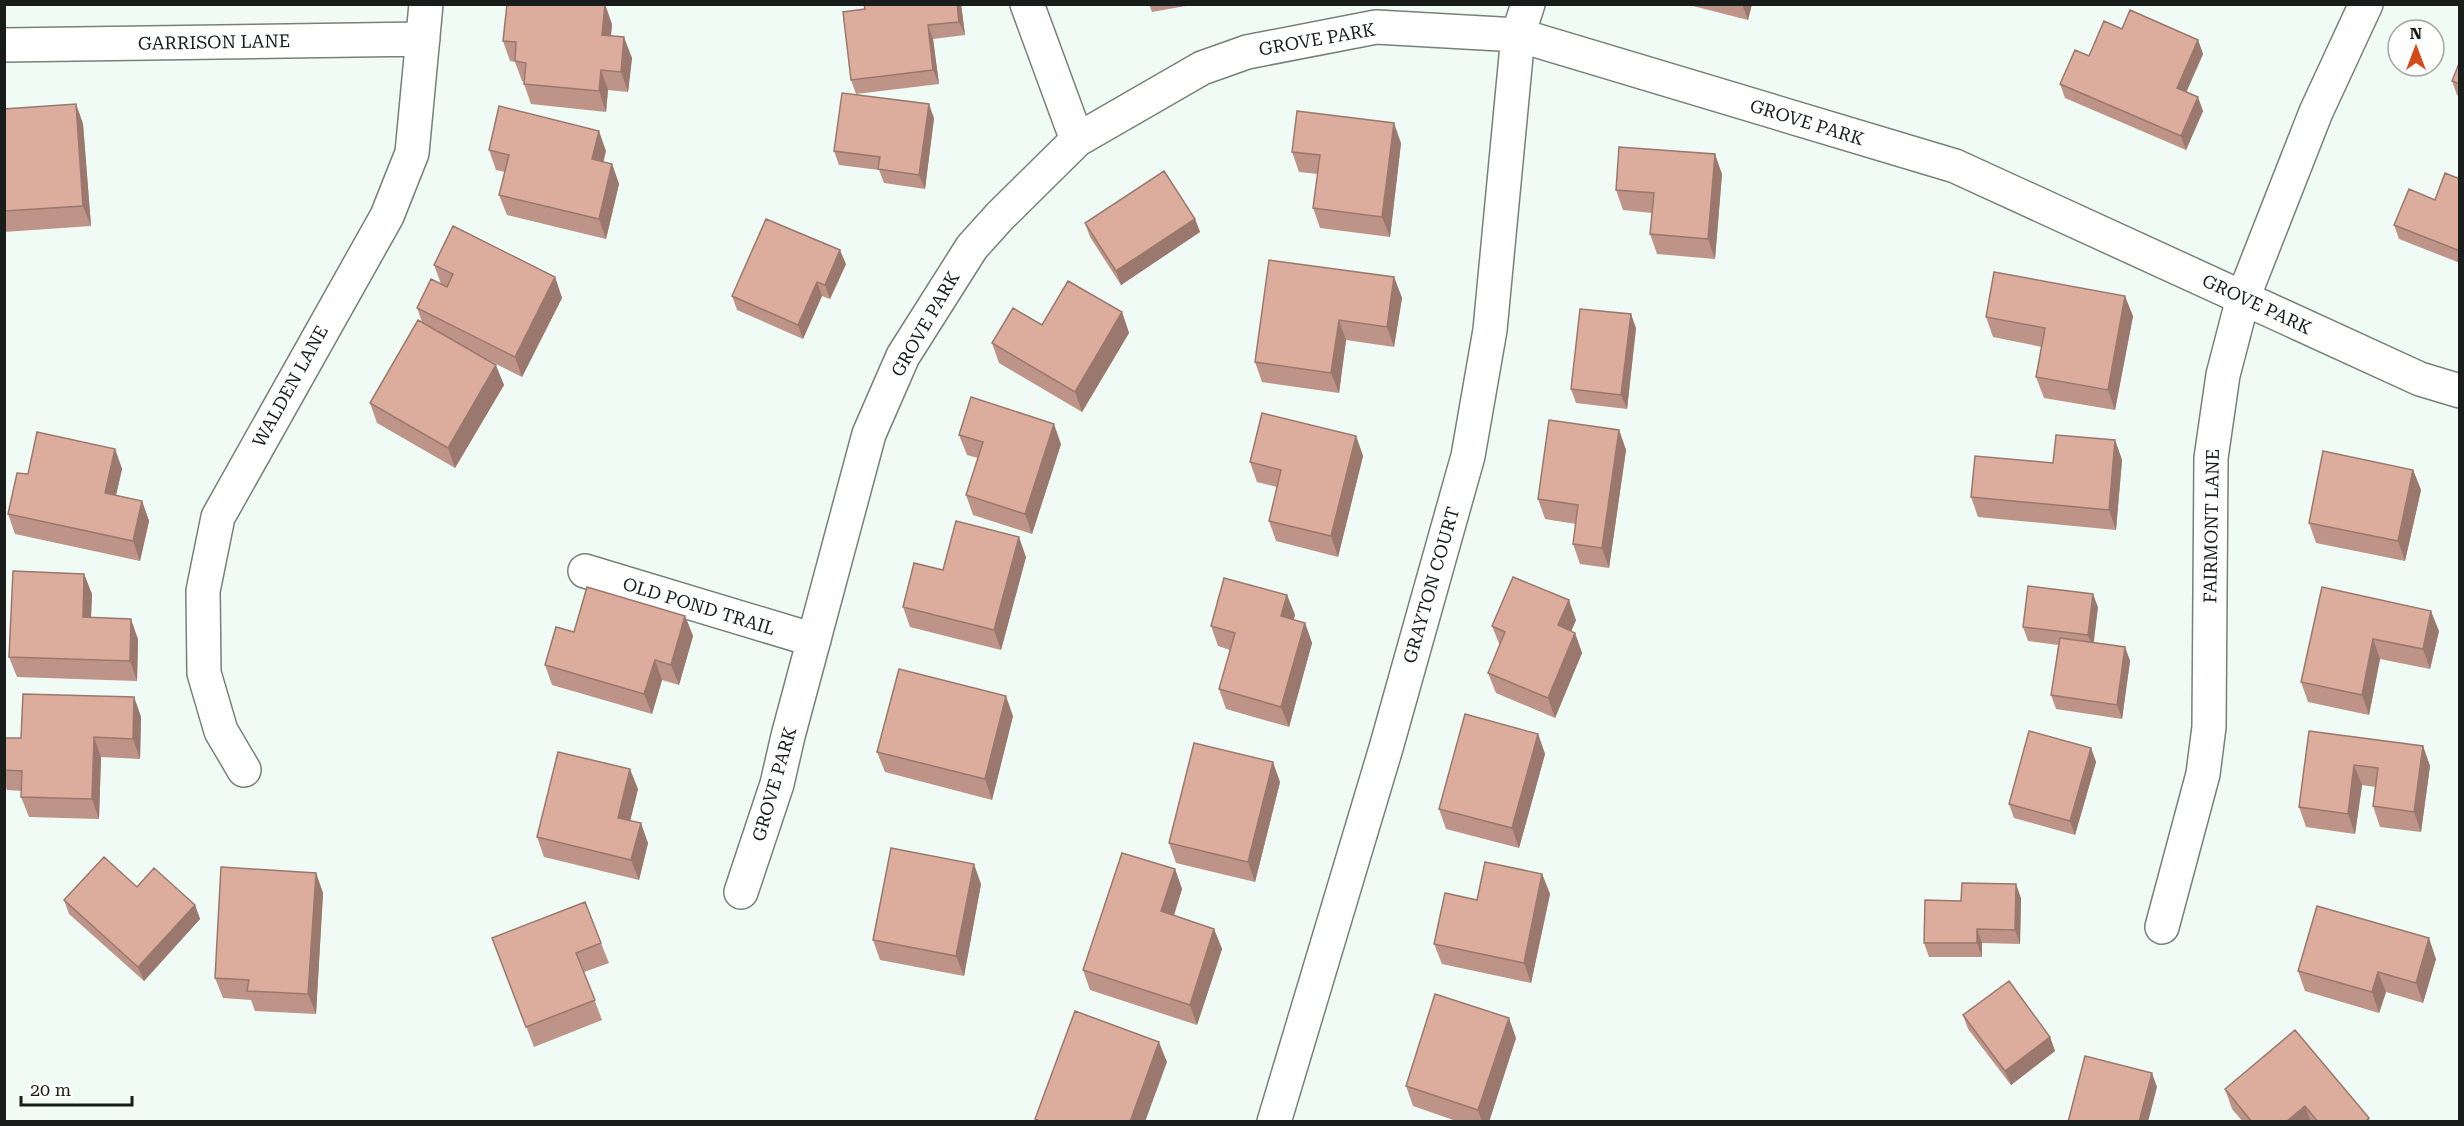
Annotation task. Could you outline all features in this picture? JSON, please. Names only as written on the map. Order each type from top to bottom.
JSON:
[{"type":"street","name":"WALDEN LANE","points":[[244,770],[221,731],[204,673],[203,591],[218,517],[387,216],[412,153],[426,4]]},
{"type":"street","points":[[1027,4],[1077,140]]},
{"type":"street","name":"GRAYTON COURT","points":[[1275,1122],[1386,748],[1468,456],[1490,330],[1518,35],[1528,4]]},
{"type":"street","name":"FAIRMONT LANE","points":[[2162,927],[2203,774],[2209,727],[2211,458],[2223,375],[2243,297],[2316,112],[2366,4]]},
{"type":"street","name":"GROVE PARK","points":[[741,892],[777,784],[869,434],[903,356],[972,247],[1077,140],[1202,68],[1247,52],[1376,27],[1518,35],[1955,166],[2420,379],[2460,391]]},
{"type":"street","name":"GARRISON LANE","points":[[4,45],[423,39]]},
{"type":"street","name":"OLD POND TRAIL","points":[[585,571],[814,640]]},
{"type":"building","points":[[507,4],[605,4],[602,35],[624,37],[621,72],[601,70],[599,91],[524,84],[526,63],[515,61],[516,42],[503,41]]},
{"type":"building","points":[[864,4],[957,4],[959,22],[928,25],[933,70],[851,80],[843,12],[865,9]]},
{"type":"building","points":[[2130,10],[2198,40],[2177,88],[2198,97],[2181,136],[2060,84],[2075,50],[2089,56],[2104,21],[2122,29]]},
{"type":"building","points":[[2460,61],[2460,84],[2452,81]]},
{"type":"building","points":[[842,93],[929,104],[919,175],[878,169],[880,157],[834,151]]},
{"type":"building","points":[[76,104],[83,206],[4,211],[4,109]]},
{"type":"building","points":[[499,106],[599,131],[592,159],[612,164],[599,219],[499,195],[509,155],[489,150]]},
{"type":"building","points":[[1297,111],[1394,123],[1382,217],[1313,208],[1320,155],[1292,152]]},
{"type":"building","points":[[1619,147],[1715,154],[1708,239],[1650,234],[1654,193],[1616,190]]},
{"type":"building","points":[[1164,171],[1195,219],[1116,271],[1085,223]]},
{"type":"building","points":[[2445,173],[2460,179],[2460,251],[2394,225],[2409,189],[2435,200]]},
{"type":"building","points":[[766,219],[840,250],[825,285],[817,282],[798,325],[732,296]]},
{"type":"building","points":[[453,226],[555,277],[515,357],[417,308],[431,279],[447,287],[453,274],[434,265]]},
{"type":"building","points":[[1269,260],[1394,277],[1387,327],[1339,320],[1331,373],[1255,362]]},
{"type":"building","points":[[1994,272],[2125,296],[2108,390],[2036,377],[2045,328],[1986,317]]},
{"type":"building","points":[[1068,281],[1122,312],[1075,392],[992,343],[1013,308],[1042,325]]},
{"type":"building","points":[[1580,309],[1631,314],[1621,395],[1571,389]]},
{"type":"building","points":[[418,320],[496,365],[448,448],[370,403]]},
{"type":"building","points":[[971,397],[1054,424],[1025,514],[966,495],[983,442],[959,435]]},
{"type":"building","points":[[1262,413],[1356,436],[1331,536],[1269,521],[1281,470],[1250,462]]},
{"type":"building","points":[[1549,420],[1619,430],[1602,548],[1573,544],[1578,505],[1538,499]]},
{"type":"building","points":[[37,432],[115,449],[105,493],[142,501],[133,541],[8,514],[17,473],[28,474]]},
{"type":"building","points":[[2056,435],[2115,440],[2109,510],[1971,497],[1975,456],[2053,463]]},
{"type":"building","points":[[2323,451],[2413,470],[2398,541],[2309,523]]},
{"type":"building","points":[[956,521],[1019,537],[994,630],[903,607],[914,563],[943,570]]},
{"type":"building","points":[[13,571],[84,574],[83,617],[131,619],[130,661],[9,657]]},
{"type":"building","points":[[1513,577],[1569,600],[1558,625],[1575,633],[1548,698],[1488,673],[1505,632],[1492,626]]},
{"type":"building","points":[[1224,578],[1287,595],[1281,616],[1305,623],[1281,707],[1219,689],[1235,633],[1211,626]]},
{"type":"building","points":[[2028,586],[2093,594],[2088,635],[2023,627]]},
{"type":"building","points":[[587,587],[685,616],[671,665],[655,660],[644,694],[545,665],[556,627],[574,632]]},
{"type":"building","points":[[2322,587],[2431,611],[2423,649],[2373,639],[2362,695],[2301,682]]},
{"type":"building","points":[[2060,638],[2125,647],[2117,705],[2051,695]]},
{"type":"building","points":[[899,669],[1006,696],[985,779],[877,752]]},
{"type":"building","points":[[23,694],[134,697],[133,739],[94,737],[92,799],[21,797],[22,771],[4,770],[4,738],[21,738]]},
{"type":"building","points":[[1465,714],[1538,734],[1512,828],[1439,809]]},
{"type":"building","points":[[2029,731],[2091,748],[2070,821],[2009,804]]},
{"type":"building","points":[[2309,731],[2423,746],[2414,812],[2373,806],[2378,768],[2354,765],[2348,814],[2299,807]]},
{"type":"building","points":[[1194,743],[1273,762],[1248,862],[1169,843]]},
{"type":"building","points":[[558,752],[630,769],[618,818],[641,823],[631,860],[537,837]]},
{"type":"building","points":[[891,848],[974,864],[956,956],[873,940]]},
{"type":"building","points":[[1122,853],[1175,869],[1161,911],[1214,929],[1190,1005],[1083,970]]},
{"type":"building","points":[[104,857],[137,887],[154,868],[195,905],[138,967],[64,900]]},
{"type":"building","points":[[1485,862],[1542,874],[1524,963],[1434,944],[1445,893],[1477,900]]},
{"type":"building","points":[[221,867],[316,873],[308,994],[247,991],[249,980],[215,978]]},
{"type":"building","points":[[1962,883],[2016,884],[2015,930],[1977,929],[1977,943],[1924,943],[1925,900],[1961,901]]},
{"type":"building","points":[[585,902],[601,943],[576,953],[595,1000],[526,1027],[492,938]]},
{"type":"building","points":[[2317,906],[2429,938],[2416,983],[2378,972],[2372,992],[2298,971]]},
{"type":"building","points":[[2009,981],[2050,1037],[2005,1071],[1963,1015]]},
{"type":"building","points":[[1435,994],[1509,1018],[1478,1110],[1406,1086]]},
{"type":"building","points":[[1075,1011],[1159,1042],[1130,1122],[1042,1122],[1035,1119]]},
{"type":"building","points":[[2295,1030],[2369,1118],[2365,1122],[2318,1122],[2305,1106],[2286,1122],[2252,1122],[2225,1089]]},
{"type":"building","points":[[2085,1056],[2152,1073],[2139,1122],[2068,1122]]}]
